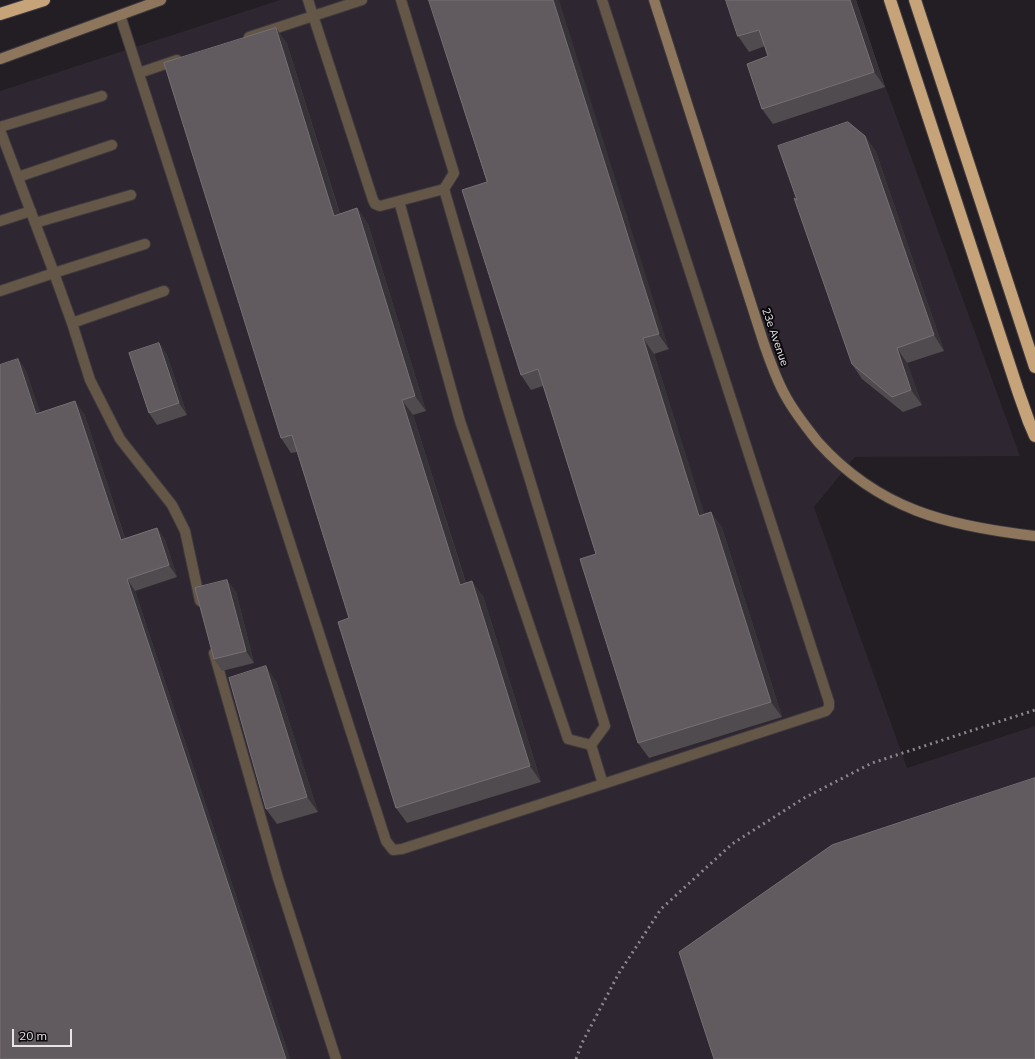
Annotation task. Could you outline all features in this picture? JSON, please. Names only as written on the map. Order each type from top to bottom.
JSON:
[{"type":"highway","points":[[0,14],[44,0]]},
{"type":"highway","points":[[890,0],[1020,397],[1035,436]]},
{"type":"highway","points":[[915,0],[1035,367]]},
{"type":"street","points":[[0,59],[161,0]]},
{"type":"street","name":"23e Avenue","points":[[654,0],[764,344],[777,379],[795,411],[814,437],[842,466],[890,499],[922,513],[955,523],[1035,536]]},
{"type":"lane","points":[[308,0],[373,200],[375,204],[380,206],[444,189],[454,173],[401,0]]},
{"type":"lane","points":[[238,40],[362,0]]},
{"type":"lane","points":[[120,15],[386,841],[393,850],[402,849],[826,711],[829,707],[829,702],[602,0]]},
{"type":"lane","points":[[139,73],[185,58]]},
{"type":"lane","points":[[0,127],[102,96]]},
{"type":"lane","points":[[0,130],[4,152],[18,177],[31,211],[72,323],[90,380],[120,438],[172,505],[184,531],[202,610]]},
{"type":"lane","points":[[18,177],[112,145]]},
{"type":"lane","points":[[444,189],[502,388],[605,726],[591,744]]},
{"type":"lane","points":[[35,223],[131,195]]},
{"type":"lane","points":[[399,201],[460,421],[568,739],[591,744]]},
{"type":"lane","points":[[0,221],[31,211]]},
{"type":"lane","points":[[0,291],[144,244]]},
{"type":"lane","points":[[72,323],[164,292]]},
{"type":"lane","points":[[211,641],[278,878],[336,1059]]},
{"type":"lane","points":[[591,744],[603,784]]},
{"type":"shaded area","points":[[280,0],[854,0],[1020,456],[855,457],[814,507],[907,768],[1035,726],[1035,1059],[0,1059],[0,91]]},
{"type":"building","points":[[429,0],[553,0],[659,334],[643,338],[699,516],[711,512],[771,702],[638,743],[580,559],[596,554],[538,369],[521,375],[462,190],[487,182]]},
{"type":"building","points":[[726,0],[850,0],[874,72],[762,109],[747,64],[768,56],[759,30],[738,36]]},
{"type":"building","points":[[276,28],[334,216],[357,208],[415,396],[402,400],[460,585],[472,581],[530,766],[396,808],[338,622],[349,618],[292,435],[281,438],[164,63]]},
{"type":"building","points":[[848,122],[865,136],[934,335],[897,348],[911,390],[892,397],[852,364],[794,198],[797,200],[778,146]]},
{"type":"building","points":[[159,343],[179,403],[149,413],[129,353]]},
{"type":"building","points":[[18,359],[36,414],[75,401],[121,540],[157,528],[169,565],[127,579],[286,1059],[0,1059],[0,365]]},
{"type":"building","points":[[227,580],[246,651],[214,659],[195,588]]},
{"type":"building","points":[[266,666],[307,797],[266,809],[229,678]]},
{"type":"building","points":[[1035,778],[1035,1059],[714,1059],[679,952],[832,845]]},
{"type":"railway","points":[[576,1059],[582,1043],[619,973],[661,909],[732,844],[804,798],[872,763],[1035,710]]}]
